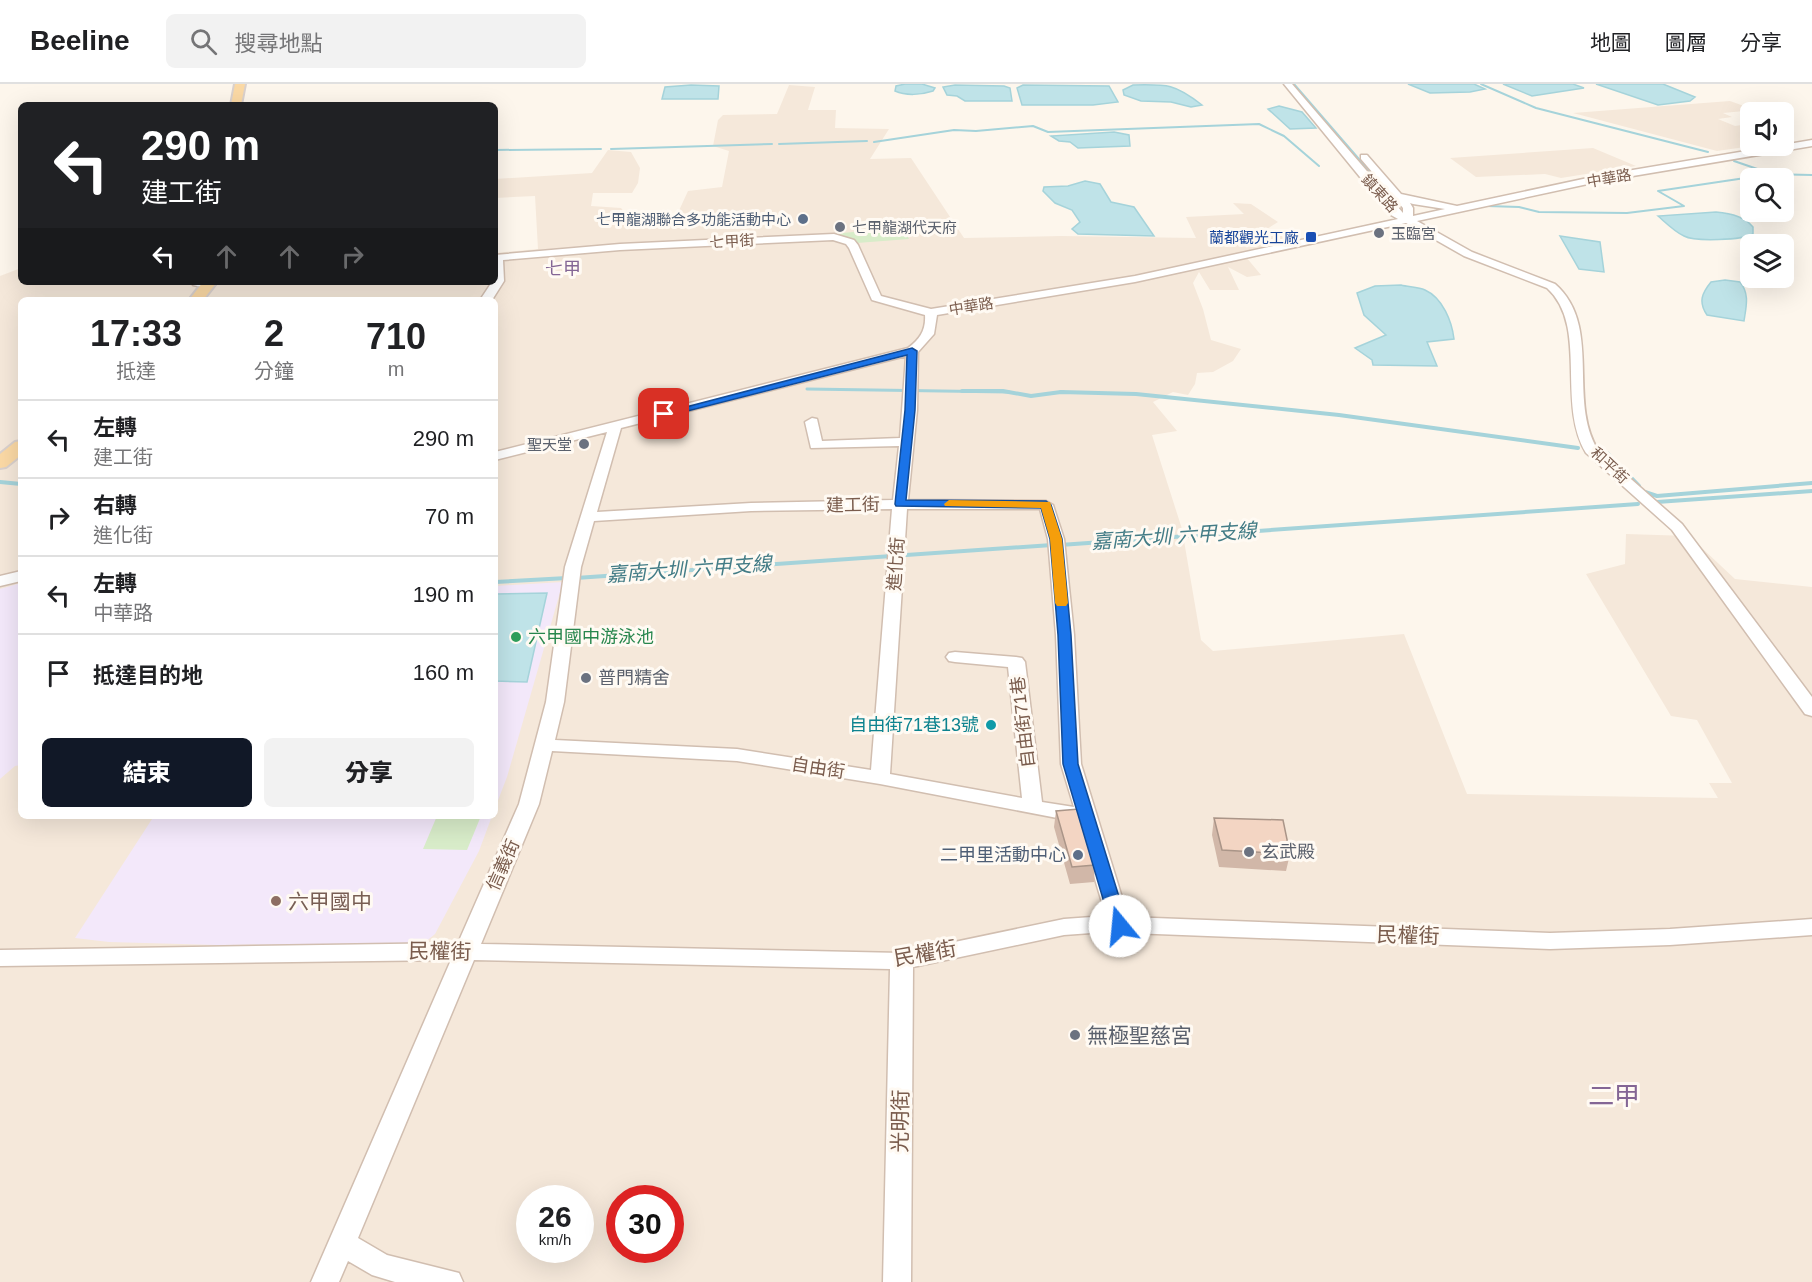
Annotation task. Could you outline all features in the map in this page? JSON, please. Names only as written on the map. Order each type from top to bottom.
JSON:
[{"type":"main road","points":[[237,102],[240,84]]},
{"type":"main road","points":[[245,102],[248,84]]},
{"type":"main road","points":[[188,297],[202,285]]},
{"type":"main road","points":[[0,453],[18,438]]},
{"type":"main road","points":[[0,464],[18,449]]},
{"type":"street","name":"鎮東路","points":[[1288,84],[1387,204],[1395,213],[1408,220],[1408,208],[1360,153]]},
{"type":"street","points":[[1300,84],[1330,118]]},
{"type":"street","points":[[1794,141],[1812,138]]},
{"type":"street","name":"中華路","points":[[912,351],[928,337],[932,321],[931,312],[1135,279],[1597,179],[1812,143]]},
{"type":"street","name":"中華路","points":[[1408,220],[1452,207],[1586,176],[1740,151]]},
{"type":"street","points":[[1398,196],[1413,201],[1452,207]]},
{"type":"street","name":"和平街","points":[[1408,220],[1468,254],[1551,286],[1561,295],[1566,303],[1576,339],[1577,403],[1585,440],[1593,453],[1651,501],[1689,540],[1812,710]]},
{"type":"street","name":"七甲街","points":[[498,257],[620,247],[834,237],[850,242],[854,247],[876,298],[931,312]]},
{"type":"street","points":[[498,455],[912,351]]},
{"type":"street","name":"進化街","points":[[880,778],[900,504],[911,391],[912,351]]},
{"type":"street","points":[[812,422],[816,444],[907,442]]},
{"type":"street","name":"信義街","points":[[325,1282],[464,951],[529,804],[546,745],[555,702],[573,567],[590,517],[615,427]]},
{"type":"street","name":"建工街","points":[[590,517],[750,507],[900,504],[1046,505],[1056,545],[1065,635],[1071,764],[1120,926]]},
{"type":"street","points":[[0,581],[18,577]]},
{"type":"street","name":"自由街71巷","points":[[955,657],[1016,662],[1033,806]]},
{"type":"street","name":"自由街","points":[[546,745],[737,755],[880,778],[1086,816]]},
{"type":"street","name":"民權街","points":[[0,958],[464,951],[902,961],[1064,927],[1106,924],[1550,941],[1671,937],[1812,927]]},
{"type":"street","name":"光明街","points":[[897,1282],[902,961]]},
{"type":"street","points":[[341,1243],[382,1266],[449,1282]]},
{"type":"shaded area","points":[[789,85],[815,87],[808,110],[836,110],[835,128],[889,129],[870,159],[911,158],[964,238],[1061,236],[1196,238],[1186,217],[1244,214],[1233,203],[1251,204],[1278,222],[1267,229],[1303,246],[1246,257],[1261,275],[1247,277],[1228,267],[1239,290],[1210,290],[1199,272],[1193,283],[1211,340],[1241,349],[1233,361],[1213,372],[1197,373],[1195,384],[1188,395],[1173,392],[1153,402],[1177,431],[1152,435],[1182,529],[1201,640],[1213,651],[1404,634],[1467,794],[1718,798],[1709,783],[1732,783],[1697,720],[1671,716],[1586,574],[1625,564],[1626,534],[1689,536],[1735,579],[1812,587],[1812,1282],[0,1282],[0,276],[18,269],[18,285],[498,285],[498,253],[538,249],[535,196],[498,198],[498,179],[592,173],[608,150],[631,152],[640,168],[638,183],[632,193],[593,193],[591,206],[621,208],[632,222],[676,217],[688,191],[722,187],[729,151],[713,146],[718,120],[723,115],[777,114]]},
{"type":"shaded area","points":[[1730,101],[1740,105],[1740,111],[1723,113],[1732,117],[1718,119],[1735,126],[1740,125],[1740,148],[1717,151],[1573,113]]},
{"type":"shaded area","points":[[1593,148],[1636,166],[1561,178],[1545,174],[1476,177],[1450,158]]},
{"type":"shaded area","points":[[563,582],[507,777],[498,800],[498,586]]},
{"type":"shaded area","points":[[18,584],[18,766],[0,779],[0,589]]},
{"type":"shaded area","name":"六甲國中","points":[[152,819],[491,819],[479,851],[435,934],[424,943],[217,945],[109,942],[75,938]]},
{"type":"green space","points":[[873,227],[903,227],[909,239],[857,243],[834,237],[833,234],[872,230]]},
{"type":"green space","points":[[436,819],[480,819],[467,850],[423,849]]},
{"type":"water","points":[[922,84],[935,88],[933,91],[919,94],[904,94],[895,91],[896,86]]},
{"type":"water","points":[[1408,84],[1474,84],[1485,89],[1470,92],[1430,93]]},
{"type":"water","points":[[1503,84],[1573,84],[1584,88],[1532,96]]},
{"type":"water","points":[[1596,84],[1663,84],[1695,97],[1690,101],[1658,105]]},
{"type":"water","points":[[955,85],[1004,86],[1010,88],[1012,101],[965,101],[957,96],[947,95],[943,87]]},
{"type":"water","points":[[1023,85],[1109,86],[1118,102],[1093,105],[1022,105],[1017,88]]},
{"type":"water","points":[[1133,85],[1163,85],[1178,89],[1202,105],[1191,107],[1171,102],[1141,101],[1124,95],[1123,90]]},
{"type":"water","points":[[719,86],[718,99],[662,99],[665,87]]},
{"type":"water","points":[[1279,106],[1302,112],[1316,128],[1290,129],[1268,109]]},
{"type":"water","points":[[1114,132],[1129,135],[1130,146],[1078,148],[1070,142],[1059,141],[1051,136]]},
{"type":"water","points":[[1085,181],[1100,184],[1111,202],[1134,207],[1154,236],[1078,234],[1072,229],[1080,222],[1072,210],[1055,203],[1043,191],[1044,187],[1068,186]]},
{"type":"water","points":[[1716,212],[1731,214],[1740,218],[1740,222],[1747,222],[1753,227],[1753,234],[1740,234],[1740,237],[1730,239],[1690,238],[1677,232],[1658,216]]},
{"type":"water","points":[[1560,236],[1600,242],[1604,272],[1579,269]]},
{"type":"water","points":[[1725,280],[1740,282],[1740,288],[1744,288],[1745,291],[1744,321],[1707,315],[1702,298],[1711,282]]},
{"type":"water","points":[[1401,285],[1422,289],[1431,294],[1442,305],[1449,318],[1454,339],[1427,342],[1437,366],[1373,365],[1372,360],[1355,348],[1386,335],[1364,315],[1357,293],[1375,286]]},
{"type":"water","name":"六甲國中游泳池","points":[[547,593],[527,682],[498,681],[498,594]]},
{"type":"building","points":[[1079,809],[1095,865],[1072,867],[1056,811]]},
{"type":"building","points":[[1214,818],[1283,820],[1290,854],[1222,850]]},
{"type":"waterway","points":[[1294,84],[1397,203]]},
{"type":"waterway","points":[[1481,84],[1536,108],[1708,152]]},
{"type":"waterway","points":[[874,142],[954,130],[976,131],[1033,126],[1048,132],[1259,124],[1284,136],[1319,166]]},
{"type":"waterway","points":[[779,144],[867,141]]},
{"type":"waterway","points":[[611,149],[772,144]]},
{"type":"waterway","points":[[498,150],[601,149]]},
{"type":"waterway","points":[[1734,161],[1754,168]]},
{"type":"waterway","points":[[1794,175],[1812,175]]},
{"type":"waterway","points":[[1487,206],[1519,207],[1539,212],[1627,213],[1684,206],[1658,191],[1740,179]]},
{"type":"waterway","points":[[807,389],[1009,392]]},
{"type":"waterway","points":[[962,391],[1009,392]]},
{"type":"waterway","points":[[1009,392],[1031,396],[1061,392]]},
{"type":"waterway","points":[[1061,392],[1136,394],[1339,415],[1578,448]]},
{"type":"waterway","points":[[1599,451],[1607,453],[1639,486]]},
{"type":"waterway","name":"嘉南大圳 六甲支線","points":[[0,482],[18,484]]},
{"type":"waterway","points":[[1645,492],[1657,496],[1812,483]]},
{"type":"waterway","name":"嘉南大圳 六甲支線","points":[[1657,502],[1812,491]]},
{"type":"waterway","name":"嘉南大圳 六甲支線","points":[[1060,545],[1638,504]]},
{"type":"waterway","name":"嘉南大圳 六甲支線","points":[[576,578],[1052,545]]},
{"type":"waterway","name":"嘉南大圳 六甲支線","points":[[498,582],[567,578]]},
{"type":"slow traffic","points":[[949,504],[1046,505],[1056,539],[1062,603]]},
{"type":"place","name":"七甲龍湖聯合多功能活動中心","points":[[803,219]]},
{"type":"place","name":"七甲龍湖代天府","points":[[840,227]]},
{"type":"place","name":"玉臨宮","points":[[1379,233]]},
{"type":"place","name":"蘭都觀光工廠","points":[[1311,237]]},
{"type":"place","name":"聖天堂","points":[[584,444]]},
{"type":"place","name":"六甲國中游泳池","points":[[516,637]]},
{"type":"place","name":"普門精舍","points":[[586,678]]},
{"type":"place","name":"自由街71巷13號","points":[[991,725]]},
{"type":"place","name":"玄武殿","points":[[1249,852]]},
{"type":"place","name":"二甲里活動中心","points":[[1078,855]]},
{"type":"place","name":"六甲國中","points":[[276,901]]},
{"type":"place","name":"無極聖慈宮","points":[[1075,1035]]},
{"type":"district","name":"七甲","points":[[563,269]]},
{"type":"district","name":"二甲","points":[[1614,1096]]},
{"type":"route","points":[[664,414],[912,351],[910,410],[900,504],[1046,505],[1056,539],[1065,635],[1071,764],[1120,926]]}]
